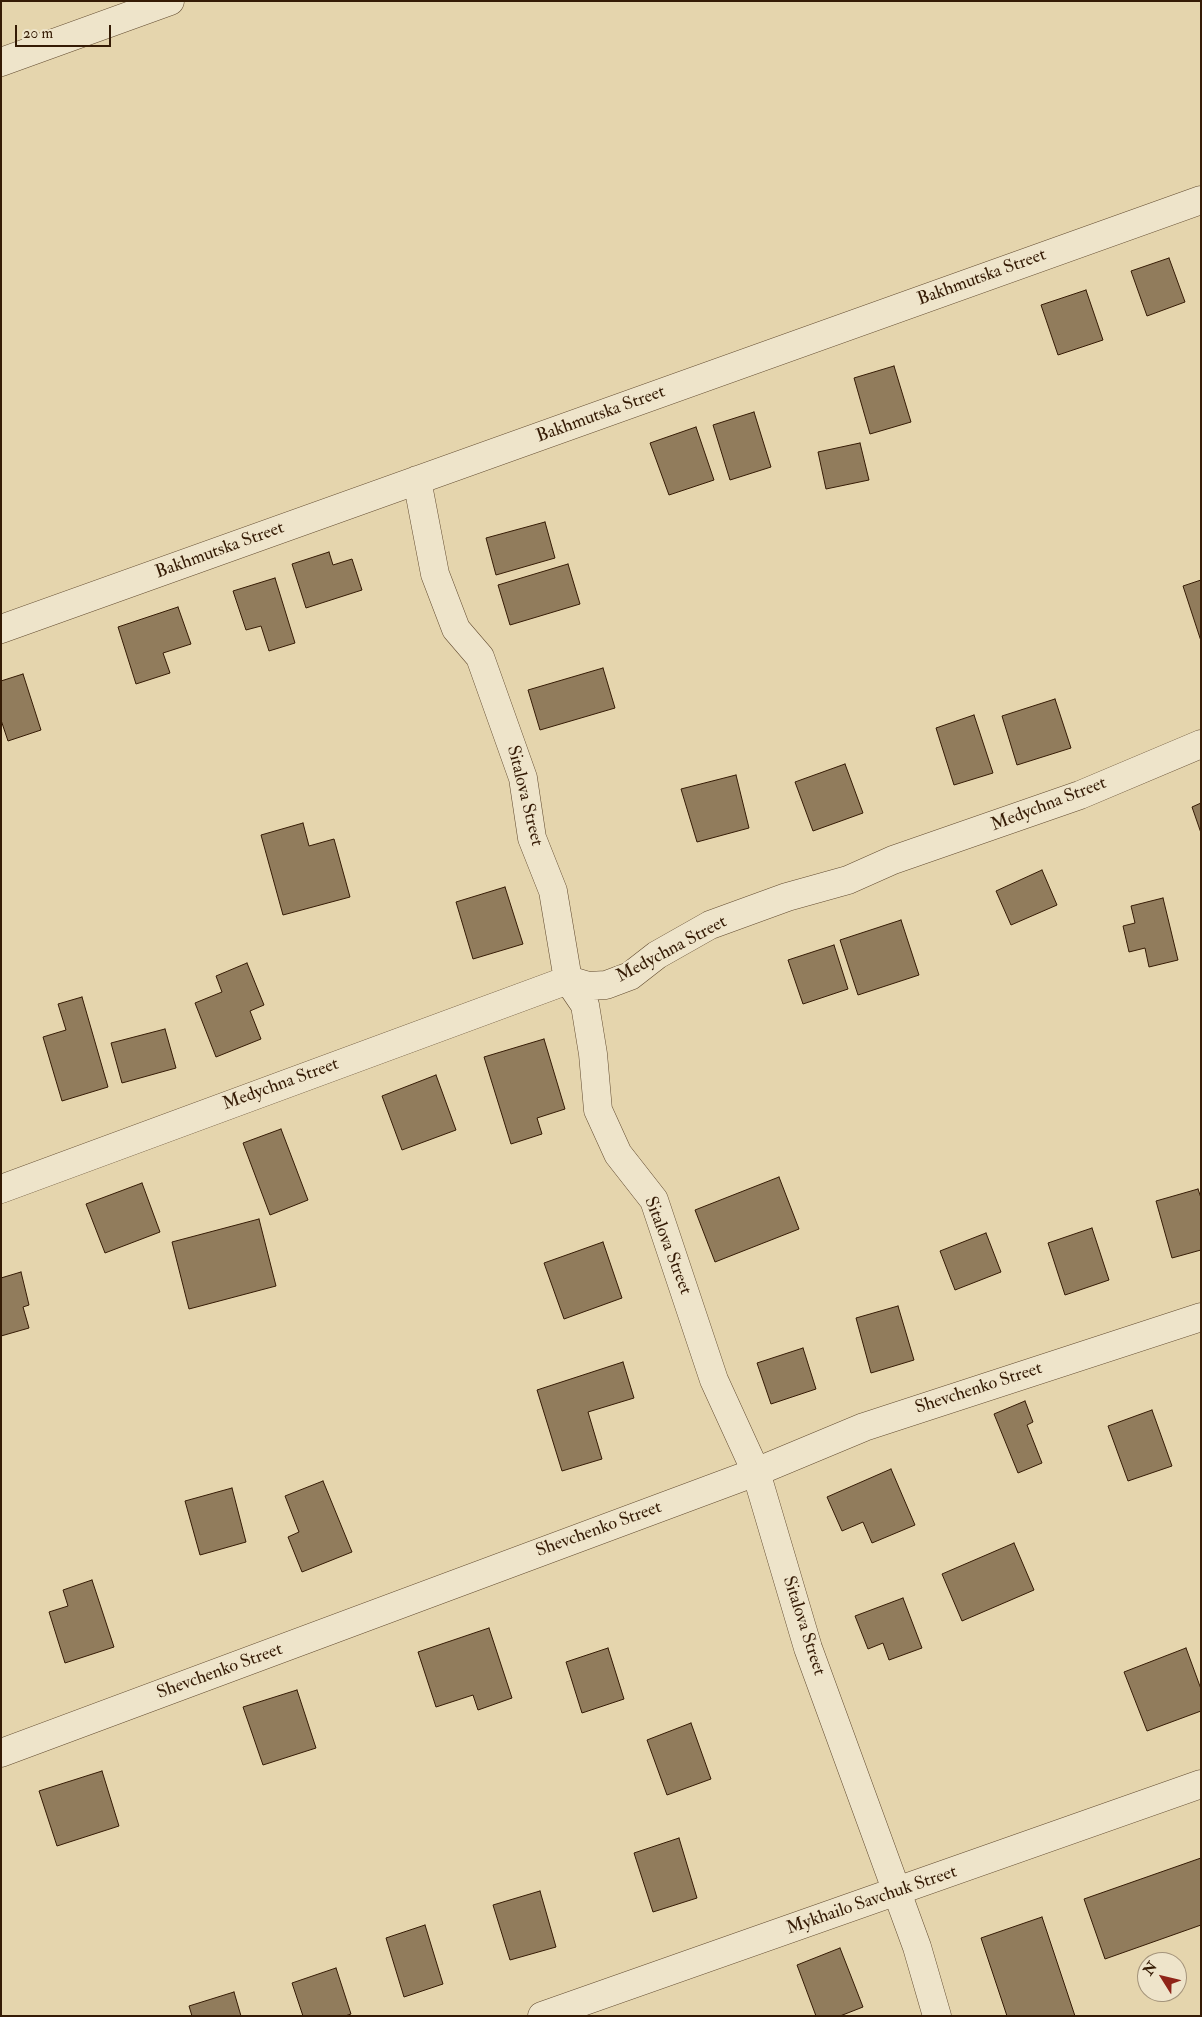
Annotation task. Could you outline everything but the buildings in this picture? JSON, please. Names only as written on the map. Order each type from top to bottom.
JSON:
[{"type":"street","points":[[1,62],[170,1]]},
{"type":"street","name":"Bakhmutska Street","points":[[1,629],[1201,200]]},
{"type":"street","name":"Sitalova Street","points":[[417,480],[435,574],[456,629],[480,656],[523,778],[532,838],[553,891],[568,980],[585,1005],[593,1054],[598,1110],[618,1154],[654,1200],[714,1380],[756,1472],[808,1648],[918,1947],[937,2016]]},
{"type":"street","name":"Medychna Street","points":[[1,1189],[568,980],[588,986],[606,985],[630,976],[657,955],[710,925],[787,897],[848,880],[893,860],[1080,795],[1201,744]]},
{"type":"street","name":"Shevchenko Street","points":[[1,1753],[756,1472],[864,1427],[1201,1316]]},
{"type":"street","name":"Mykhailo Savchuk Street","points":[[542,2016],[1201,1784]]}]
